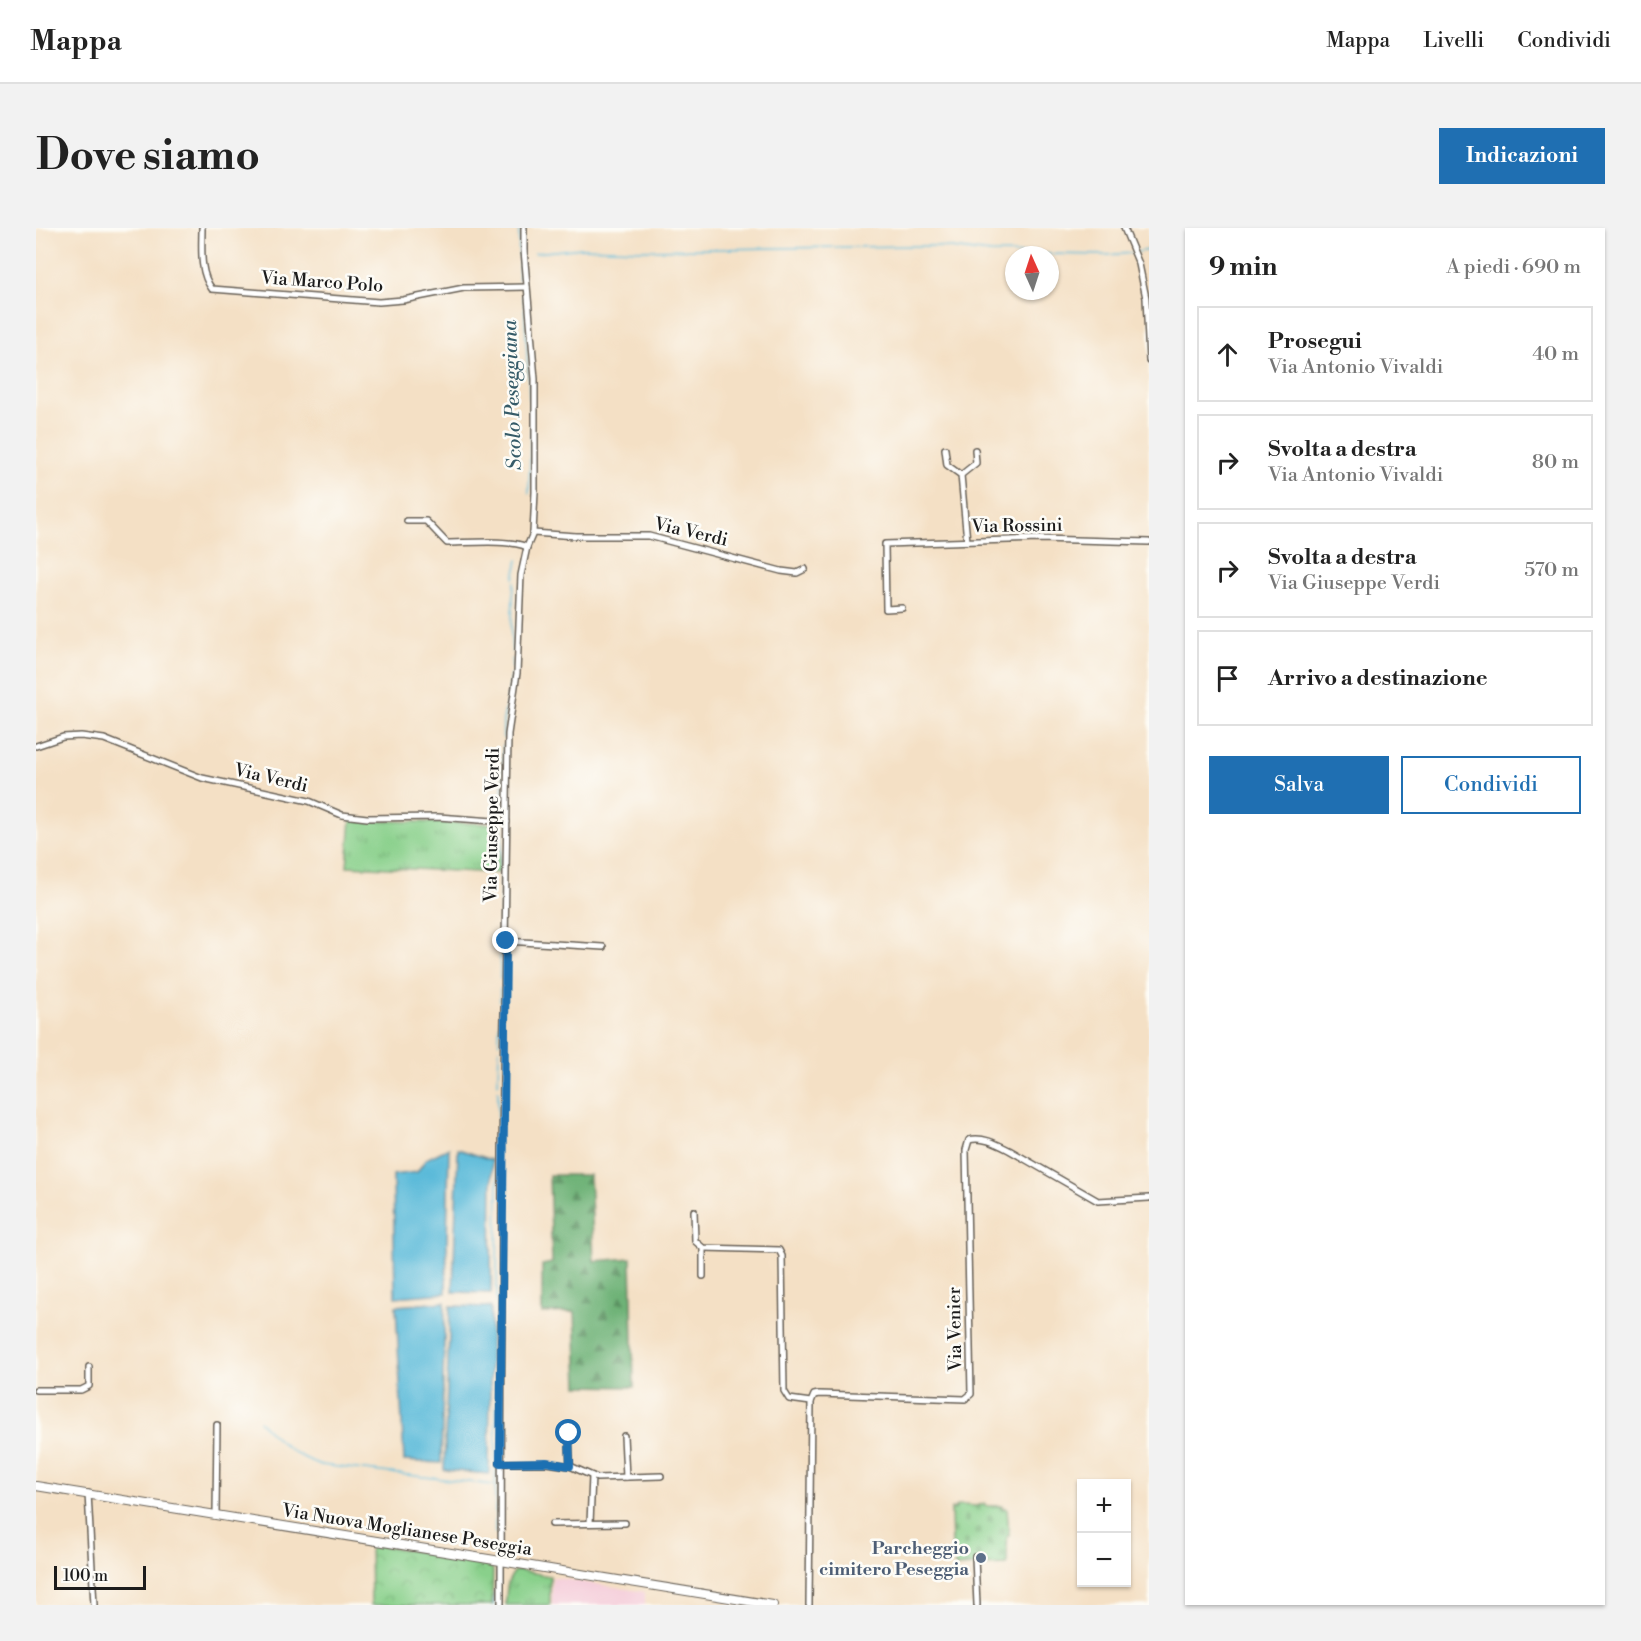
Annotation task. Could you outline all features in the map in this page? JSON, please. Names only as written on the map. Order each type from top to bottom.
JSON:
[{"type":"main road","name":"Via Nuova Moglianese Peseggia","points":[[36,1485],[773,1605]]},
{"type":"street","name":"Via Marco Polo","points":[[202,228],[203,267],[206,281],[212,289],[379,302],[403,300],[464,288],[527,287]]},
{"type":"street","name":"Via Giuseppe Verdi","points":[[501,1605],[500,1463],[508,734],[517,673],[521,575],[526,547],[532,533],[535,492],[535,379],[524,228]]},
{"type":"street","points":[[1124,228],[1139,264],[1146,298],[1149,361]]},
{"type":"street","points":[[945,449],[947,465],[962,475]]},
{"type":"street","points":[[962,475],[976,463],[975,450]]},
{"type":"street","points":[[962,475],[967,541]]},
{"type":"street","points":[[407,521],[426,521],[447,543],[501,543],[526,547]]},
{"type":"street","name":"Via Verdi","points":[[532,533],[576,536],[649,536],[781,571],[797,573],[805,569]]},
{"type":"street","name":"Via Rossini","points":[[902,608],[886,609],[885,544],[1039,539],[1149,542]]},
{"type":"street","name":"Via Verdi","points":[[36,746],[63,738],[81,736],[104,739],[202,778],[309,801],[342,815],[368,818],[438,818],[507,822]]},
{"type":"street","points":[[506,941],[603,947]]},
{"type":"street","name":"Via Venier","points":[[811,1402],[814,1395],[819,1394],[965,1399],[969,1397],[972,1387],[966,1150],[969,1140],[974,1138],[994,1143],[1009,1150],[1098,1201],[1149,1198]]},
{"type":"street","points":[[694,1211],[695,1241],[703,1248],[779,1250],[782,1256],[784,1391],[789,1399],[811,1402],[809,1605]]},
{"type":"street","points":[[703,1248],[703,1276]]},
{"type":"street","points":[[36,1390],[81,1390],[89,1386],[88,1367]]},
{"type":"street","points":[[216,1514],[217,1425]]},
{"type":"street","points":[[569,1433],[570,1466]]},
{"type":"street","points":[[624,1436],[626,1477]]},
{"type":"street","points":[[500,1463],[546,1462],[570,1466],[597,1478],[661,1476]]},
{"type":"street","points":[[590,1523],[591,1476]]},
{"type":"street","points":[[88,1493],[94,1605]]},
{"type":"street","points":[[552,1524],[625,1523]]},
{"type":"street","points":[[975,1557],[977,1605]]},
{"type":"shaded area","points":[[552,1577],[645,1592],[645,1605],[552,1605]]},
{"type":"green space","points":[[351,820],[500,824],[499,873],[347,866]]},
{"type":"green space","points":[[549,1175],[590,1175],[594,1261],[631,1258],[634,1387],[578,1386],[575,1312],[542,1313],[542,1265],[552,1263]]},
{"type":"green space","points":[[985,1504],[1007,1508],[1009,1535],[1007,1536],[1007,1565],[955,1567],[955,1553],[952,1552],[951,1509],[961,1505]]},
{"type":"green space","points":[[370,1544],[486,1562],[493,1570],[492,1605],[371,1605]]},
{"type":"green space","points":[[515,1571],[550,1576],[550,1605],[506,1605],[508,1583]]},
{"type":"water","points":[[449,1148],[446,1293],[395,1297],[393,1175],[417,1172],[426,1159]]},
{"type":"water","points":[[458,1149],[492,1160],[491,1293],[453,1292]]},
{"type":"water","points":[[445,1302],[441,1463],[404,1461],[396,1306]]},
{"type":"water","points":[[450,1306],[491,1307],[489,1474],[444,1470]]},
{"type":"waterway","name":"Scolo Peseggiana","points":[[519,228],[519,280]]},
{"type":"waterway","points":[[535,253],[582,248],[643,250],[913,246],[935,246],[991,253],[1106,255],[1133,253]]},
{"type":"waterway","points":[[1137,252],[1149,250]]},
{"type":"waterway","name":"Scolo Peseggiana","points":[[522,296],[531,423],[529,493]]},
{"type":"waterway","name":"Scolo Peseggiana","points":[[514,578],[518,560]]},
{"type":"waterway","name":"Scolo Peseggiana","points":[[512,652],[514,582]]},
{"type":"waterway","name":"Scolo Peseggiana","points":[[512,659],[512,668]]},
{"type":"waterway","name":"Scolo Peseggiana","points":[[503,738],[503,721],[512,674]]},
{"type":"waterway","name":"Scolo Peseggiana","points":[[502,818],[503,745]]},
{"type":"waterway","name":"Scolo Peseggiana","points":[[500,979],[502,824]]},
{"type":"waterway","name":"Scolo Peseggiana","points":[[500,989],[500,1001]]},
{"type":"waterway","name":"Scolo Peseggiana","points":[[499,1043],[500,1007]]},
{"type":"waterway","name":"Scolo Peseggiana","points":[[498,1084],[499,1048]]},
{"type":"waterway","name":"Scolo Peseggiana","points":[[498,1090],[498,1135]]},
{"type":"waterway","name":"Scolo Peseggiana","points":[[495,1533],[498,1150]]},
{"type":"waterway","points":[[259,1421],[287,1447],[302,1457],[321,1465],[494,1485]]},
{"type":"waterway","name":"Scolo Peseggiana","points":[[494,1605],[495,1592]]},
{"type":"place","name":"Parcheggio cimitero Peseggia","points":[[981,1558]]},
{"type":"route","points":[[506,941],[500,1463],[546,1462],[570,1466],[569,1433]]}]
